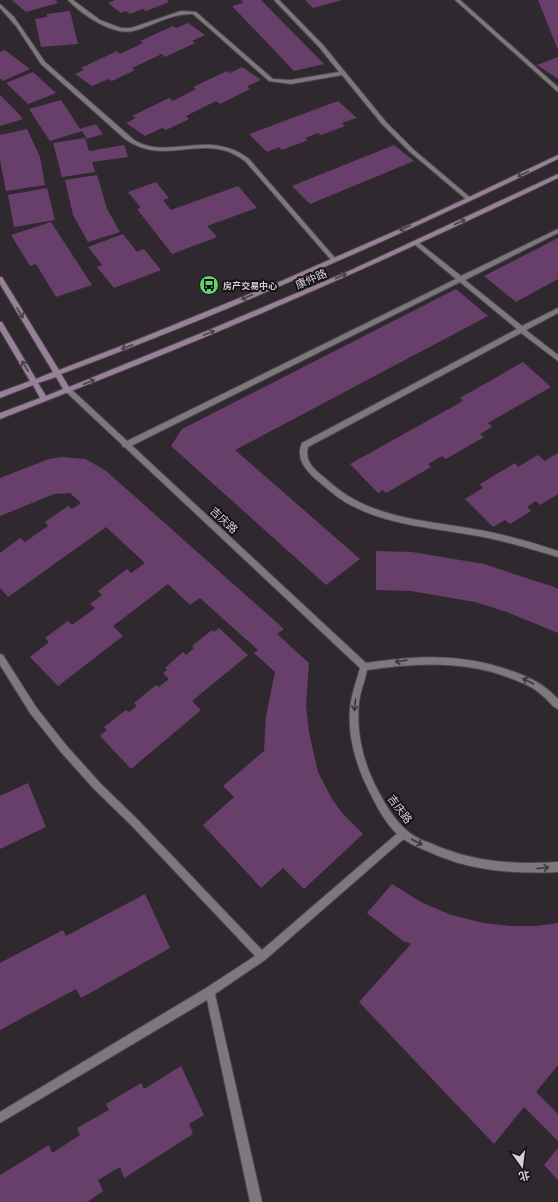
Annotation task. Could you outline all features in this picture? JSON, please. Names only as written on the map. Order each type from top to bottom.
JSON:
[{"type":"main road","name":"康仲路","points":[[0,395],[215,311],[334,260],[558,157]]},
{"type":"main road","name":"康仲路","points":[[0,416],[228,326],[416,242],[558,176]]},
{"type":"main road","name":"吉庆路","points":[[0,279],[68,390]]},
{"type":"main road","points":[[0,324],[44,399]]},
{"type":"street","points":[[70,0],[102,25],[123,30],[132,30],[181,12],[194,13],[271,80],[291,82],[342,73]]},
{"type":"street","points":[[276,0],[320,46],[384,123],[412,151],[469,199]]},
{"type":"street","points":[[457,0],[558,90]]},
{"type":"street","points":[[0,5],[11,14],[32,49],[43,63],[130,140],[150,149],[197,147],[228,148],[236,151],[247,160],[334,260]]},
{"type":"street","points":[[126,444],[558,231]]},
{"type":"street","points":[[416,242],[558,359]]},
{"type":"street","points":[[558,310],[305,445],[303,458],[308,467],[347,499],[376,513],[414,524],[507,539],[558,554]]},
{"type":"street","name":"吉庆路","points":[[68,390],[364,667],[355,702],[354,721],[360,760],[377,799],[403,834],[432,849],[463,860],[495,867],[529,870],[558,867]]},
{"type":"street","points":[[0,658],[33,710],[96,786],[135,823],[262,957]]},
{"type":"street","points":[[364,667],[427,659],[476,663],[521,678],[542,689],[558,705]]},
{"type":"street","points":[[0,1118],[210,992],[262,957],[403,834]]},
{"type":"street","points":[[210,992],[256,1202]]},
{"type":"building","points":[[12,0],[55,0],[58,3],[26,12]]},
{"type":"building","points":[[115,0],[167,0],[169,2],[146,11],[143,9],[130,14],[126,11],[121,13],[108,3]]},
{"type":"building","points":[[261,0],[324,64],[294,71],[232,6],[243,3],[241,1]]},
{"type":"building","points":[[305,0],[342,0],[313,8]]},
{"type":"building","points":[[538,0],[558,0],[558,50]]},
{"type":"building","points":[[70,11],[78,44],[41,47],[35,19],[47,17],[47,14]]},
{"type":"building","points":[[188,23],[205,35],[192,41],[195,43],[165,57],[162,54],[132,68],[135,70],[112,81],[109,79],[92,86],[75,74],[84,70],[81,68],[117,51],[120,54],[143,43],[140,41],[173,26],[176,28]]},
{"type":"building","points":[[5,50],[30,69],[3,81],[0,78],[0,52]]},
{"type":"building","points":[[558,57],[558,79],[537,65]]},
{"type":"building","points":[[242,67],[261,80],[247,86],[250,89],[220,104],[216,101],[186,116],[189,119],[166,130],[162,128],[145,136],[126,123],[136,118],[132,116],[169,98],[173,101],[196,89],[193,87],[227,71],[230,73]]},
{"type":"building","points":[[33,72],[56,93],[28,104],[6,83]]},
{"type":"building","points":[[0,95],[17,112],[23,119],[0,126]]},
{"type":"building","points":[[61,100],[80,129],[96,124],[103,134],[87,139],[82,131],[50,141],[29,109]]},
{"type":"building","points":[[338,101],[357,118],[342,123],[345,126],[321,135],[318,133],[305,138],[308,140],[282,150],[279,147],[267,152],[249,134]]},
{"type":"building","points":[[27,129],[40,157],[45,185],[6,191],[0,160],[0,134]]},
{"type":"building","points":[[85,138],[89,151],[124,145],[128,157],[92,162],[95,172],[62,177],[53,143]]},
{"type":"building","points":[[394,145],[414,161],[310,204],[292,186]]},
{"type":"building","points":[[97,175],[107,209],[120,232],[88,242],[73,215],[65,180]]},
{"type":"building","points":[[156,182],[169,198],[163,200],[171,210],[238,186],[257,208],[207,226],[217,237],[172,254],[137,209],[141,208],[128,192]]},
{"type":"building","points":[[47,188],[55,220],[14,227],[8,195]]},
{"type":"building","points":[[51,222],[92,285],[56,297],[36,264],[30,266],[11,235]]},
{"type":"building","points":[[123,234],[137,252],[144,249],[161,270],[114,288],[97,267],[102,265],[88,247]]},
{"type":"building","points":[[558,238],[558,279],[516,302],[484,276]]},
{"type":"building","points":[[456,289],[488,316],[235,450],[360,559],[326,585],[171,446],[182,429]]},
{"type":"building","points":[[523,362],[551,387],[488,423],[492,427],[480,434],[484,437],[446,459],[442,456],[428,464],[431,467],[386,493],[383,490],[378,493],[350,464],[463,401],[460,398]]},
{"type":"building","points":[[558,453],[558,494],[540,505],[536,501],[527,507],[531,511],[510,524],[505,520],[493,527],[465,499],[483,488],[480,484],[515,463],[518,467],[538,455],[545,461]]},
{"type":"building","points":[[61,457],[85,459],[105,470],[284,629],[277,634],[309,663],[306,706],[309,732],[318,772],[332,799],[342,813],[363,834],[304,889],[283,868],[261,888],[203,825],[234,797],[223,786],[264,751],[266,716],[275,672],[254,653],[258,650],[200,598],[190,605],[168,584],[113,626],[123,636],[58,686],[30,657],[49,642],[45,638],[68,621],[72,625],[95,608],[90,604],[102,595],[98,591],[127,569],[131,573],[145,563],[106,527],[8,597],[0,588],[0,553],[20,538],[25,542],[48,526],[45,522],[68,506],[72,509],[81,503],[70,493],[54,494],[0,516],[0,478],[49,459]]},
{"type":"building","points":[[376,551],[412,552],[484,564],[554,587],[558,589],[558,633],[507,612],[475,602],[411,591],[376,590]]},
{"type":"building","points":[[219,628],[248,655],[192,701],[201,710],[131,769],[100,736],[107,730],[104,727],[126,710],[129,712],[137,706],[134,703],[156,685],[159,687],[169,679],[163,673],[167,670],[165,668],[183,652],[186,655],[194,648],[192,646],[212,630],[214,632]]},
{"type":"building","points":[[28,783],[46,827],[0,849],[0,796]]},
{"type":"building","points":[[392,884],[421,902],[451,915],[484,923],[510,926],[536,926],[558,923],[558,1065],[536,1092],[558,1114],[558,1141],[524,1107],[494,1144],[359,1002],[411,944],[403,941],[367,913]]},
{"type":"building","points":[[145,894],[170,948],[81,998],[76,989],[0,1030],[0,963],[63,930],[66,936]]},
{"type":"building","points":[[181,1066],[204,1115],[189,1124],[193,1134],[124,1178],[120,1167],[98,1180],[103,1191],[87,1202],[0,1202],[0,1175],[49,1145],[52,1153],[80,1135],[77,1128],[109,1110],[106,1104],[141,1083],[144,1089]]},
{"type":"building","points":[[558,1148],[558,1180],[544,1165]]},
{"type":"place","name":"房产交易中心","points":[[209,285]]}]
